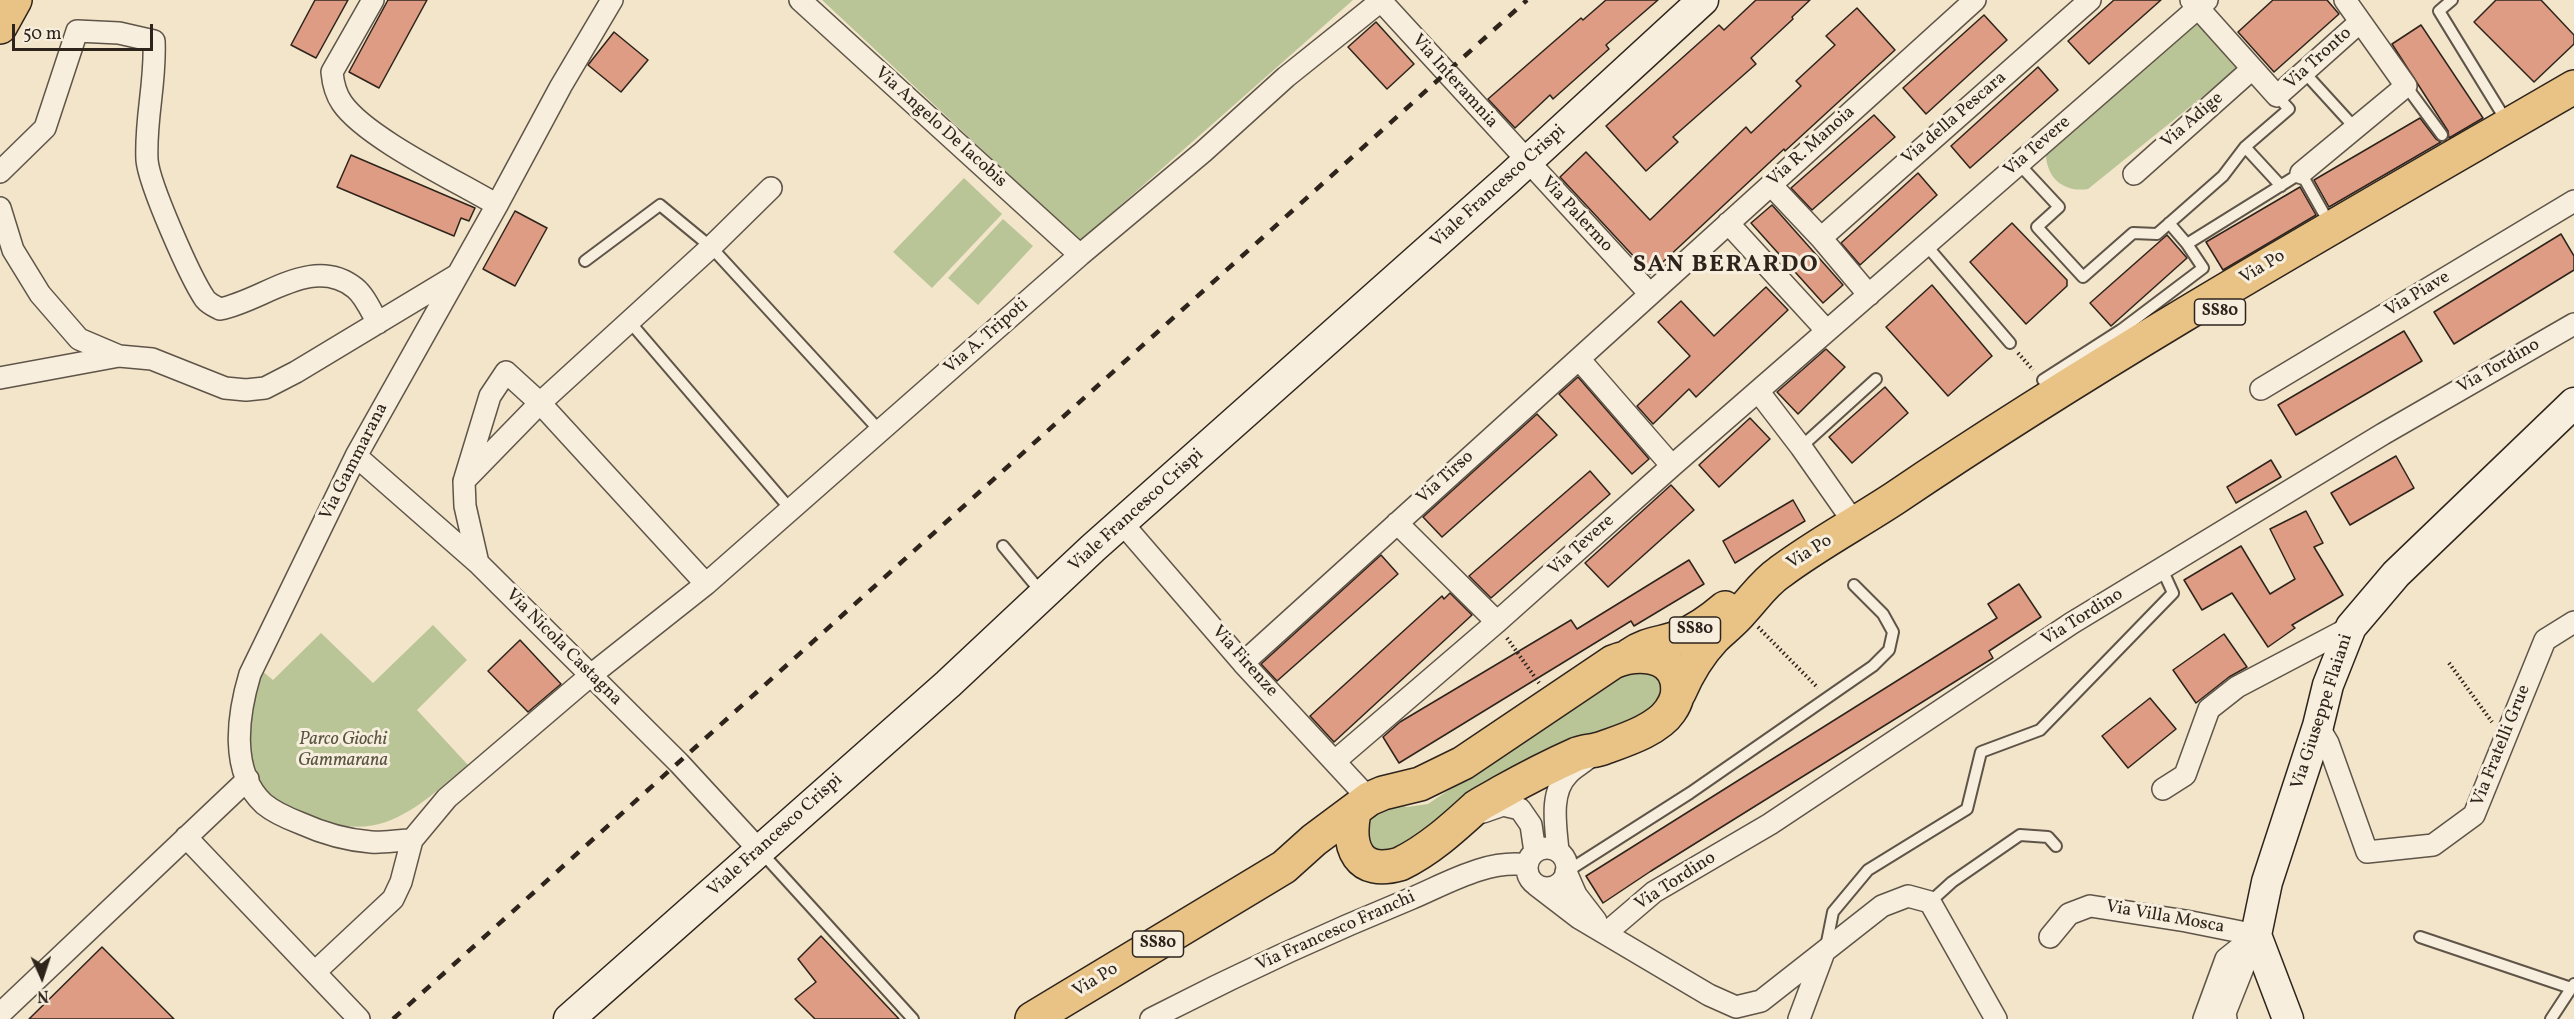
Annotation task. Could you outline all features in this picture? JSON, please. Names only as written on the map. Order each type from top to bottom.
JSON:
[{"type":"main road","points":[[0,27],[15,0]]},
{"type":"main road","name":"Via Po","points":[[1679,693],[1699,656],[1743,611],[1754,606],[1779,572],[1861,521],[1994,431],[2219,294],[2574,87]]},
{"type":"main road","points":[[2448,180],[2458,165],[2574,98]]},
{"type":"main road","name":"Via Po","points":[[1861,521],[2003,447],[2228,307],[2574,106]]},
{"type":"main road","name":"Via Po","points":[[1628,656],[1642,646],[1678,637],[1700,627],[1735,601],[1754,606]]},
{"type":"main road","name":"SS80","points":[[1362,805],[1383,793],[1420,784],[1463,763],[1613,662],[1628,656],[1650,657],[1659,659],[1673,669],[1679,693],[1671,710],[1653,727],[1601,749],[1584,751],[1477,806],[1466,819],[1400,864],[1382,867],[1363,860]]},
{"type":"main road","points":[[1362,805],[1350,836],[1356,853],[1363,860]]},
{"type":"main road","name":"Via Po","points":[[1032,1019],[1284,867],[1314,840],[1362,805]]},
{"type":"main road","name":"Via Po","points":[[1284,867],[1325,857],[1363,860]]},
{"type":"street","points":[[372,0],[332,72],[333,85],[342,103],[358,120],[380,136],[497,205]]},
{"type":"street","name":"Via Gammarana","points":[[412,840],[371,842],[323,833],[263,802],[248,779],[240,754],[239,727],[242,700],[250,674],[356,456],[561,86],[612,0]]},
{"type":"street","name":"Via Angelo De Iacobis","points":[[800,0],[1080,255]]},
{"type":"street","name":"Viale Francesco Crispi","points":[[569,1019],[760,851],[1703,0]]},
{"type":"street","name":"Via R. Manoia","points":[[1650,294],[1975,0]]},
{"type":"street","name":"Via della Pescara","points":[[1821,238],[2090,0]]},
{"type":"street","points":[[2301,173],[2406,86],[2345,0]]},
{"type":"street","name":"Via A. Tripoti","points":[[412,840],[447,798],[591,675],[706,584],[1080,255],[1286,78],[1381,1]]},
{"type":"street","name":"Via Interamnia","points":[[1381,1],[1526,162]]},
{"type":"street","points":[[2199,3],[2252,69],[2277,96]]},
{"type":"street","name":"Via Tevere","points":[[1335,761],[1497,622],[2199,3]]},
{"type":"street","name":"Via Tronto","points":[[2277,96],[2360,22]]},
{"type":"street","points":[[0,172],[45,128],[77,31],[119,33],[154,41],[156,71],[146,124],[147,163],[164,212],[206,300],[220,309],[238,305],[299,277],[336,278],[357,289],[378,323]]},
{"type":"street","name":"Via Adige","points":[[2134,174],[2252,69]]},
{"type":"street","name":"Via Palermo","points":[[1526,162],[1650,294]]},
{"type":"street","points":[[1771,185],[1821,238],[1869,295]]},
{"type":"street","points":[[464,481],[540,403],[711,247],[771,188]]},
{"type":"street","name":"Via Piave","points":[[2261,389],[2574,201]]},
{"type":"street","points":[[0,208],[14,250],[40,294],[79,339],[119,356]]},
{"type":"street","points":[[1728,223],[1827,331]]},
{"type":"street","points":[[0,378],[119,356],[152,359],[225,388],[246,390],[265,388],[457,275]]},
{"type":"street","name":"Via Tirso","points":[[1243,663],[1650,294]]},
{"type":"street","name":"Via Tordino","points":[[1606,933],[1654,892],[1770,824],[2072,623],[2383,434],[2574,324]]},
{"type":"street","points":[[1579,359],[1672,466]]},
{"type":"street","points":[[477,563],[465,506],[464,481],[490,396],[506,372],[540,403],[706,584]]},
{"type":"street","points":[[1758,391],[1861,521]]},
{"type":"street","name":"Via Giuseppe Flaiani","points":[[2256,934],[2267,882],[2318,726],[2328,685],[2351,627],[2396,574],[2574,403]]},
{"type":"street","name":"Via Nicola Castagna","points":[[356,456],[477,563],[679,763],[760,851]]},
{"type":"street","name":"Via Firenze","points":[[1122,523],[1243,663],[1335,761],[1362,805]]},
{"type":"street","points":[[1396,523],[1497,622]]},
{"type":"street","name":"Via Fratelli Grue","points":[[2318,726],[2328,743],[2367,852],[2433,844],[2474,815],[2545,640],[2574,622]]},
{"type":"street","points":[[2163,789],[2185,775],[2209,709],[2237,687],[2351,627]]},
{"type":"street","points":[[1601,749],[1567,774],[1558,791],[1556,808],[1558,851],[1565,860],[1566,872],[1584,908],[1606,933]]},
{"type":"street","points":[[0,1014],[248,779]]},
{"type":"street","points":[[1466,819],[1503,805],[1520,809],[1531,825],[1531,858],[1528,876],[1536,885],[1579,918],[1709,995],[1736,1007],[1761,1001],[1882,906],[1908,896],[1930,902],[1996,1019]]},
{"type":"street","points":[[186,837],[359,1019]]},
{"type":"street","points":[[315,972],[393,899],[401,882],[412,840]]},
{"type":"street","points":[[1531,858],[1546,848],[1558,851]]},
{"type":"street","name":"Via Francesco Franchi","points":[[1151,1019],[1323,935],[1490,868],[1531,858]]},
{"type":"street","points":[[1536,885],[1548,888],[1555,886],[1564,878],[1566,872]]},
{"type":"street","name":"Via Villa Mosca","points":[[2050,937],[2069,914],[2090,906],[2256,934]]},
{"type":"street","points":[[2204,1019],[2226,959],[2256,934]]},
{"type":"street","points":[[2226,1019],[2224,1013],[2256,934]]},
{"type":"street","points":[[2256,934],[2288,1019]]},
{"type":"street","points":[[1799,1019],[1825,950]]},
{"type":"lane","points":[[2452,0],[2439,11],[2509,125]]},
{"type":"lane","points":[[2304,72],[2356,129]]},
{"type":"lane","points":[[2406,86],[2442,135]]},
{"type":"lane","points":[[2019,164],[2059,207],[2037,227],[2083,277],[2133,233],[2157,234],[2223,176],[2245,147],[2289,109],[2277,96]]},
{"type":"lane","points":[[2245,147],[2281,186]]},
{"type":"lane","points":[[2187,244],[2301,173],[2323,212]]},
{"type":"lane","points":[[585,261],[660,204],[711,247],[880,431]]},
{"type":"lane","points":[[2043,380],[2121,330],[2203,268],[2187,244],[2169,224]]},
{"type":"lane","points":[[1926,245],[2010,343]]},
{"type":"lane","points":[[628,321],[791,510]]},
{"type":"lane","points":[[1801,447],[1875,379]]},
{"type":"lane","points":[[1003,546],[1044,595]]},
{"type":"lane","points":[[1825,950],[1833,912],[1868,870],[1967,809],[1981,752],[2040,730],[2173,593],[2162,569]]},
{"type":"lane","points":[[1566,872],[1690,793],[1873,666],[1889,650],[1893,632],[1883,614],[1854,585]]},
{"type":"lane","points":[[1930,902],[1952,882],[2020,835],[2048,837],[2056,846]]},
{"type":"lane","points":[[760,851],[913,1019]]},
{"type":"lane","points":[[2420,937],[2572,986],[2551,1019]]},
{"type":"path","points":[[1754,606],[1827,697]]},
{"type":"path","points":[[1497,622],[1552,703]]},
{"type":"path","points":[[2449,663],[2505,739]]},
{"type":"green space","points":[[822,0],[1353,0],[1080,241]]},
{"type":"green space","points":[[2195,21],[2237,69],[2088,189],[2079,190],[2063,186],[2052,176],[2046,160],[2046,151]]},
{"type":"green space","points":[[964,178],[1002,214],[932,288],[893,252]]},
{"type":"green space","points":[[1003,219],[1033,246],[978,305],[948,278]]},
{"type":"green space","name":"Parco Giochi Gammarana","points":[[433,625],[467,660],[417,710],[468,765],[408,811],[386,822],[369,826],[341,826],[315,819],[281,805],[267,793],[252,761],[249,742],[251,705],[262,671],[273,680],[321,633],[373,683]]},
{"type":"green space","points":[[1646,665],[1667,689],[1651,710],[1403,849],[1376,853],[1364,840],[1369,810],[1395,803],[1407,807],[1428,804],[1619,675]]},
{"type":"building","points":[[315,0],[348,0],[316,58],[291,45]]},
{"type":"building","points":[[388,0],[427,0],[379,88],[349,72]]},
{"type":"building","points":[[1606,0],[1658,0],[1606,45],[1609,49],[1553,99],[1550,95],[1515,128],[1488,99],[1581,18],[1583,20]]},
{"type":"building","points":[[1756,0],[1810,0],[1751,58],[1756,64],[1673,137],[1678,142],[1646,171],[1606,126],[1719,25],[1724,30]]},
{"type":"building","points":[[2114,0],[2161,0],[2089,64],[2068,41]]},
{"type":"building","points":[[2273,0],[2327,0],[2339,14],[2274,72],[2238,32]]},
{"type":"building","points":[[2496,0],[2541,0],[2574,35],[2574,44],[2534,82],[2474,22]]},
{"type":"building","points":[[1857,8],[1895,50],[1785,151],[1784,149],[1650,274],[1560,177],[1586,152],[1650,220],[1746,127],[1751,133],[1801,86],[1796,81],[1835,45],[1826,36]]},
{"type":"building","points":[[1984,15],[2007,40],[1926,114],[1903,88]]},
{"type":"building","points":[[1376,22],[1414,64],[1387,89],[1348,47]]},
{"type":"building","points":[[2421,25],[2483,118],[2449,138],[2448,131],[2392,44]]},
{"type":"building","points":[[614,32],[648,60],[621,92],[588,65]]},
{"type":"building","points":[[2038,67],[2058,90],[1970,168],[1951,146]]},
{"type":"building","points":[[1874,115],[1895,137],[1812,210],[1791,188]]},
{"type":"building","points":[[2420,118],[2441,142],[2329,207],[2314,180]]},
{"type":"building","points":[[351,155],[475,208],[469,221],[461,218],[454,236],[337,187]]},
{"type":"building","points":[[1918,173],[1937,195],[1860,265],[1841,243]]},
{"type":"building","points":[[2300,187],[2316,215],[2223,270],[2206,242]]},
{"type":"building","points":[[1772,205],[1843,285],[1823,303],[1751,223]]},
{"type":"building","points":[[515,211],[547,228],[515,286],[483,269]]},
{"type":"building","points":[[2012,223],[2067,280],[2067,286],[2026,324],[1970,262]]},
{"type":"building","points":[[2561,234],[2574,256],[2574,270],[2454,344],[2434,312]]},
{"type":"building","points":[[2167,235],[2187,258],[2111,326],[2090,303]]},
{"type":"building","points":[[1932,285],[1992,356],[1948,396],[1886,327]]},
{"type":"building","points":[[1766,287],[1788,310],[1696,397],[1689,389],[1653,424],[1637,406],[1690,356],[1658,322],[1681,301],[1714,336]]},
{"type":"building","points":[[2404,331],[2422,361],[2296,435],[2278,405]]},
{"type":"building","points":[[1826,349],[1845,367],[1798,414],[1777,392]]},
{"type":"building","points":[[1578,377],[1649,459],[1632,474],[1559,394]]},
{"type":"building","points":[[1885,387],[1908,413],[1852,463],[1829,437]]},
{"type":"building","points":[[1537,414],[1557,435],[1442,537],[1423,517]]},
{"type":"building","points":[[1750,418],[1770,439],[1719,487],[1699,465]]},
{"type":"building","points":[[2396,456],[2414,488],[2350,525],[2331,493]]},
{"type":"building","points":[[2271,460],[2281,477],[2236,503],[2227,487]]},
{"type":"building","points":[[1590,471],[1610,494],[1491,598],[1469,576]]},
{"type":"building","points":[[1671,485],[1694,510],[1608,587],[1585,563]]},
{"type":"building","points":[[1793,500],[1805,521],[1735,563],[1723,541]]},
{"type":"building","points":[[2306,511],[2323,543],[2314,547],[2343,595],[2292,625],[2295,628],[2268,647],[2232,593],[2202,610],[2184,580],[2241,546],[2270,594],[2295,579],[2270,529]]},
{"type":"building","points":[[1381,555],[1398,574],[1277,681],[1261,664]]},
{"type":"building","points":[[1689,560],[1704,584],[1634,626],[1631,621],[1399,763],[1383,737],[1400,722],[1571,620],[1577,629]]},
{"type":"building","points":[[2019,584],[2041,617],[1989,651],[1993,658],[1603,903],[1586,876],[1997,618],[1988,604]]},
{"type":"building","points":[[1450,593],[1472,615],[1334,742],[1310,716],[1442,596],[1444,599]]},
{"type":"building","points":[[2224,634],[2247,667],[2229,677],[2196,703],[2173,670]]},
{"type":"building","points":[[520,640],[561,684],[528,712],[488,671]]},
{"type":"building","points":[[2150,698],[2176,729],[2128,768],[2102,736]]},
{"type":"building","points":[[821,936],[899,1019],[815,1019],[795,999],[816,982],[798,959]]},
{"type":"building","points":[[102,947],[174,1019],[29,1019]]},
{"type":"railway","points":[[393,1019],[1527,0]]},
{"type":"district","name":"SAN BERARDO","points":[[1726,267]]}]
